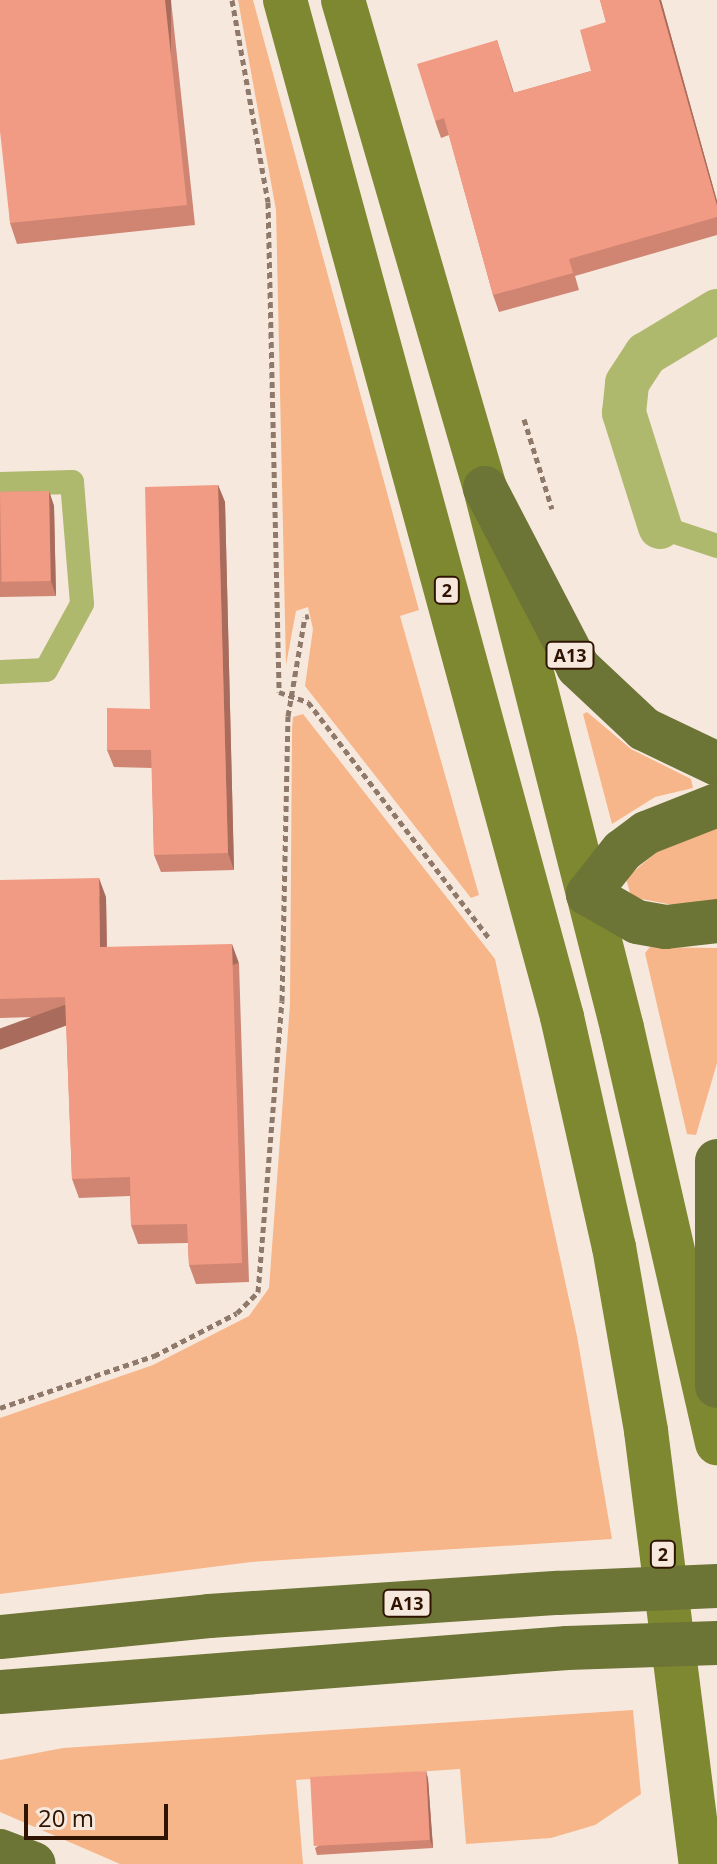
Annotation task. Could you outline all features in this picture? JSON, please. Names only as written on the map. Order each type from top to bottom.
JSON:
[{"type":"highway","name":"A13","points":[[485,488],[578,667],[644,729],[717,764]]},
{"type":"highway","points":[[717,805],[646,833],[622,851],[588,894],[637,922],[666,927],[717,921]]},
{"type":"highway","points":[[717,1161],[717,1386]]},
{"type":"highway","name":"A13","points":[[0,1637],[209,1616],[717,1586]]},
{"type":"highway","points":[[0,1692],[567,1648],[717,1643]]},
{"type":"highway","points":[[0,1851],[34,1864]]},
{"type":"main road","name":"2","points":[[285,0],[562,1017],[614,1247],[646,1431],[701,1864]]},
{"type":"main road","points":[[343,0],[485,488],[588,894],[717,1443]]},
{"type":"main road","points":[[517,849],[588,894]]},
{"type":"main road","points":[[562,1017],[569,948],[588,894]]},
{"type":"street","points":[[660,527],[624,413],[627,383],[646,354],[717,311]]},
{"type":"lane","points":[[0,484],[72,482],[82,604],[46,670],[0,672]]},
{"type":"lane","points":[[660,527],[717,546]]},
{"type":"path","points":[[232,0],[268,202],[279,692],[308,702],[501,952]]},
{"type":"path","points":[[524,419],[555,519]]},
{"type":"path","points":[[0,1408],[154,1356],[237,1313],[258,1292],[282,1001],[291,696],[305,617],[309,616]]},
{"type":"path","points":[[493,923],[497,938]]},
{"type":"shaded area","points":[[238,0],[253,0],[419,610],[400,616],[479,895],[471,898],[305,686],[313,629],[308,607],[296,611],[286,665],[276,210]]},
{"type":"shaded area","points":[[587,712],[631,749],[691,779],[693,788],[655,797],[612,824],[583,714]]},
{"type":"shaded area","points":[[303,714],[495,959],[577,1336],[612,1539],[251,1562],[0,1594],[0,1418],[153,1365],[249,1316],[269,1288],[290,1004],[292,729],[293,717]]},
{"type":"shaded area","points":[[717,826],[717,901],[678,906],[631,897],[626,878],[653,855],[674,841]]},
{"type":"shaded area","points":[[650,947],[717,948],[717,1063],[696,1135],[687,1134],[645,953]]},
{"type":"shaded area","points":[[633,1710],[641,1794],[595,1825],[551,1838],[466,1844],[460,1769],[296,1780],[303,1864],[120,1864],[0,1812],[0,1760],[63,1748]]},
{"type":"building","points":[[0,0],[165,0],[187,205],[10,223],[0,131]]},
{"type":"building","points":[[600,0],[659,0],[717,206],[717,217],[569,259],[573,273],[493,295],[444,118],[435,121],[417,64],[497,40],[513,93],[591,71],[580,30],[606,22]]},
{"type":"building","points":[[218,485],[228,853],[154,855],[151,750],[107,750],[107,708],[150,709],[145,487]]},
{"type":"building","points":[[49,491],[51,581],[2,582],[0,492]]},
{"type":"building","points":[[99,878],[100,947],[232,944],[242,1263],[189,1265],[187,1224],[131,1225],[130,1177],[72,1179],[65,997],[0,999],[0,880]]},
{"type":"building","points":[[426,1771],[430,1840],[314,1846],[310,1777]]}]
